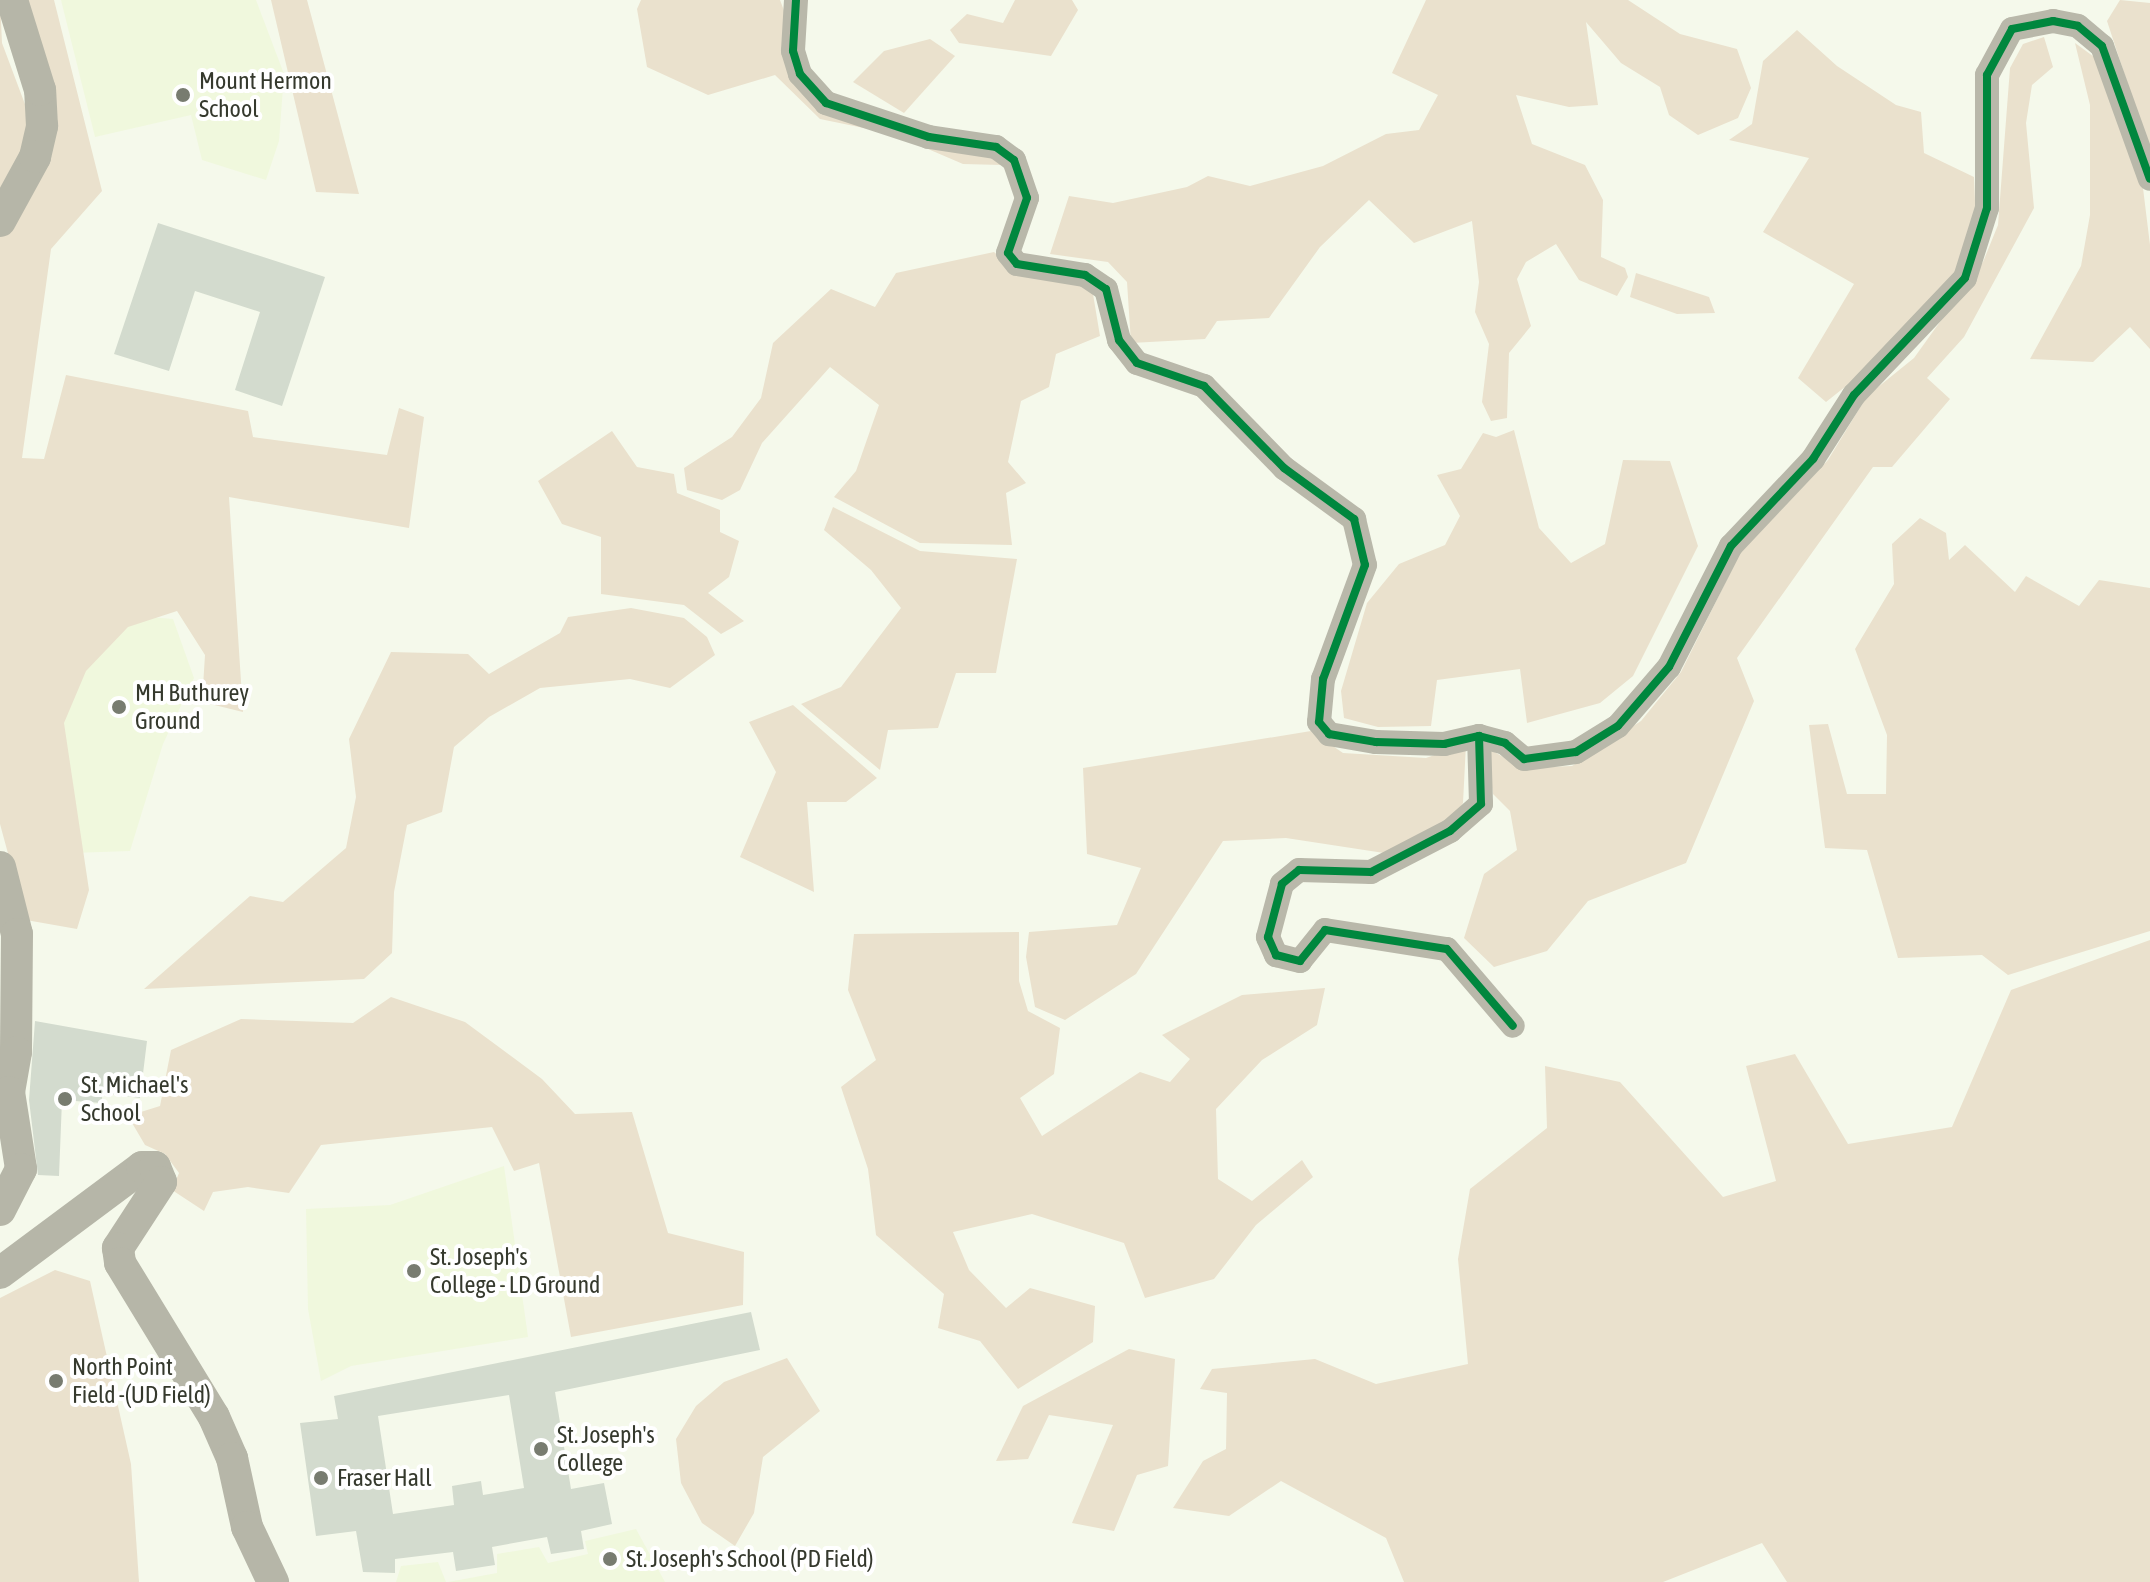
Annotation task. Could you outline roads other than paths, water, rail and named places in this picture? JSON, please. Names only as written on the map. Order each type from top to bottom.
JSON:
[{"type":"main road","points":[[0,221],[35,157],[42,126],[40,90],[12,0]]},
{"type":"main road","points":[[0,867],[17,934],[16,1052],[4,1100],[21,1169],[0,1210]]},
{"type":"main road","points":[[0,1273],[142,1167],[155,1167],[161,1182],[118,1248],[120,1263],[214,1417],[232,1458],[247,1527],[273,1582]]},
{"type":"street","points":[[796,0],[793,51],[800,74],[826,103],[929,137],[996,147],[1014,160],[1027,198],[1008,253],[1017,264],[1085,275],[1106,289],[1119,340],[1137,363],[1204,386],[1284,468],[1354,519],[1365,565],[1323,679],[1319,722],[1329,734],[1421,744],[1479,736],[1505,743],[1524,759],[1576,752],[1618,726],[1669,667],[1731,546],[1813,459],[1854,395],[1965,278],[1987,208],[1987,75],[2012,29],[2053,21],[2078,26],[2102,46],[2150,179]]},
{"type":"street","points":[[1479,736],[1481,804],[1471,817],[1371,872],[1299,870],[1282,884],[1268,937],[1276,955],[1300,961],[1325,930],[1447,949],[1513,1026]]},
{"type":"place","name":"Mount Hermon School","points":[[183,95]]},
{"type":"place","name":"MH Buthurey Ground","points":[[119,707]]},
{"type":"place","name":"St. Michael's School","points":[[65,1099]]},
{"type":"place","name":"St. Joseph's College - LD Ground","points":[[414,1271]]},
{"type":"place","name":"North Point Field -(UD Field)","points":[[56,1381]]},
{"type":"place","name":"St. Joseph's College","points":[[541,1449]]},
{"type":"place","name":"Fraser Hall","points":[[321,1478]]},
{"type":"place","name":"St. Joseph's School (PD Field)","points":[[610,1559]]}]
